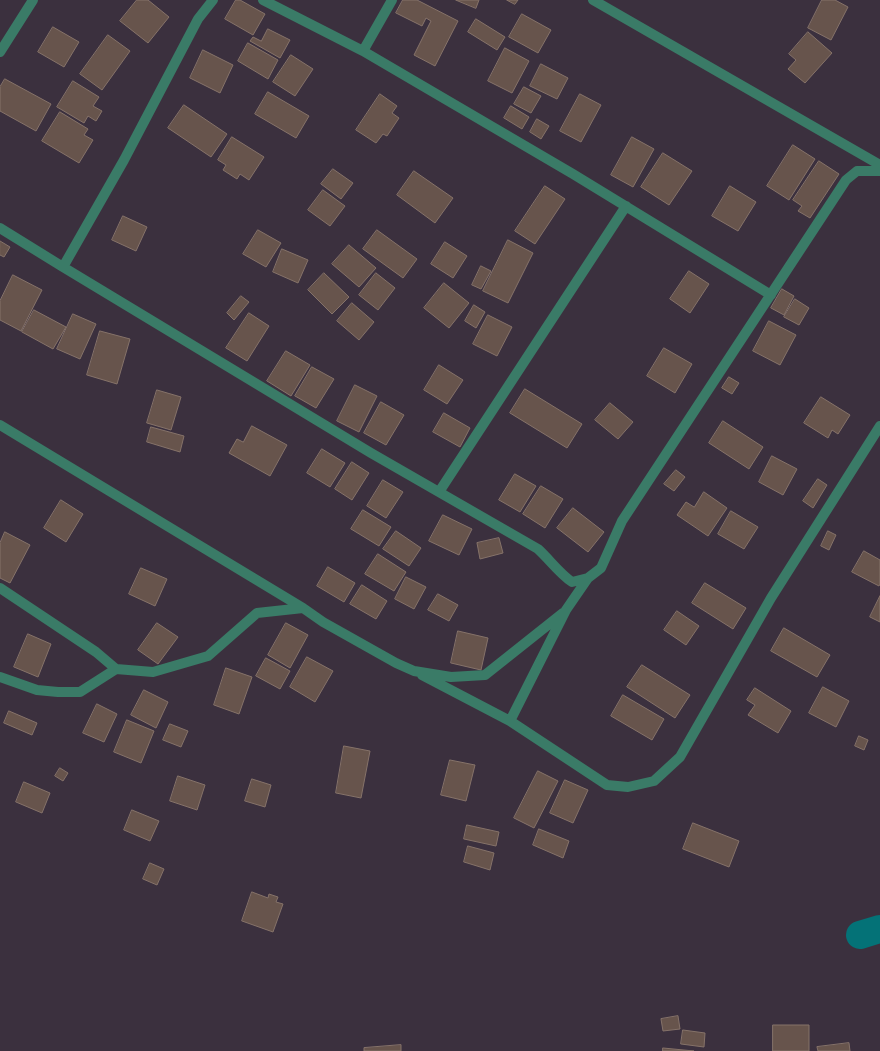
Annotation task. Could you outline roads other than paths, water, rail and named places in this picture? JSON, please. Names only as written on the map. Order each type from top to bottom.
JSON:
[{"type":"street","points":[[0,52],[32,0]]},
{"type":"street","points":[[63,267],[124,160],[198,19],[213,0]]},
{"type":"street","points":[[263,0],[362,51],[626,206],[771,295]]},
{"type":"street","points":[[362,51],[392,0]]},
{"type":"street","points":[[593,0],[880,165]]},
{"type":"street","points":[[510,721],[566,610],[588,578],[601,568],[622,521],[846,180],[857,171],[880,171]]},
{"type":"street","points":[[439,492],[626,206]]},
{"type":"street","points":[[0,228],[362,448],[538,549],[552,562],[560,574],[572,582],[588,578]]},
{"type":"street","points":[[0,425],[303,608],[323,622],[396,663],[510,721],[607,785],[628,787],[654,781],[680,757],[771,598],[880,426]]},
{"type":"street","points":[[0,588],[96,652],[116,669],[153,672],[208,656],[257,613],[303,608]]},
{"type":"street","points":[[414,671],[451,677],[485,675],[566,610]]},
{"type":"street","points":[[0,677],[38,690],[80,692],[116,669]]},
{"type":"waterway","points":[[860,935],[880,929]]}]
